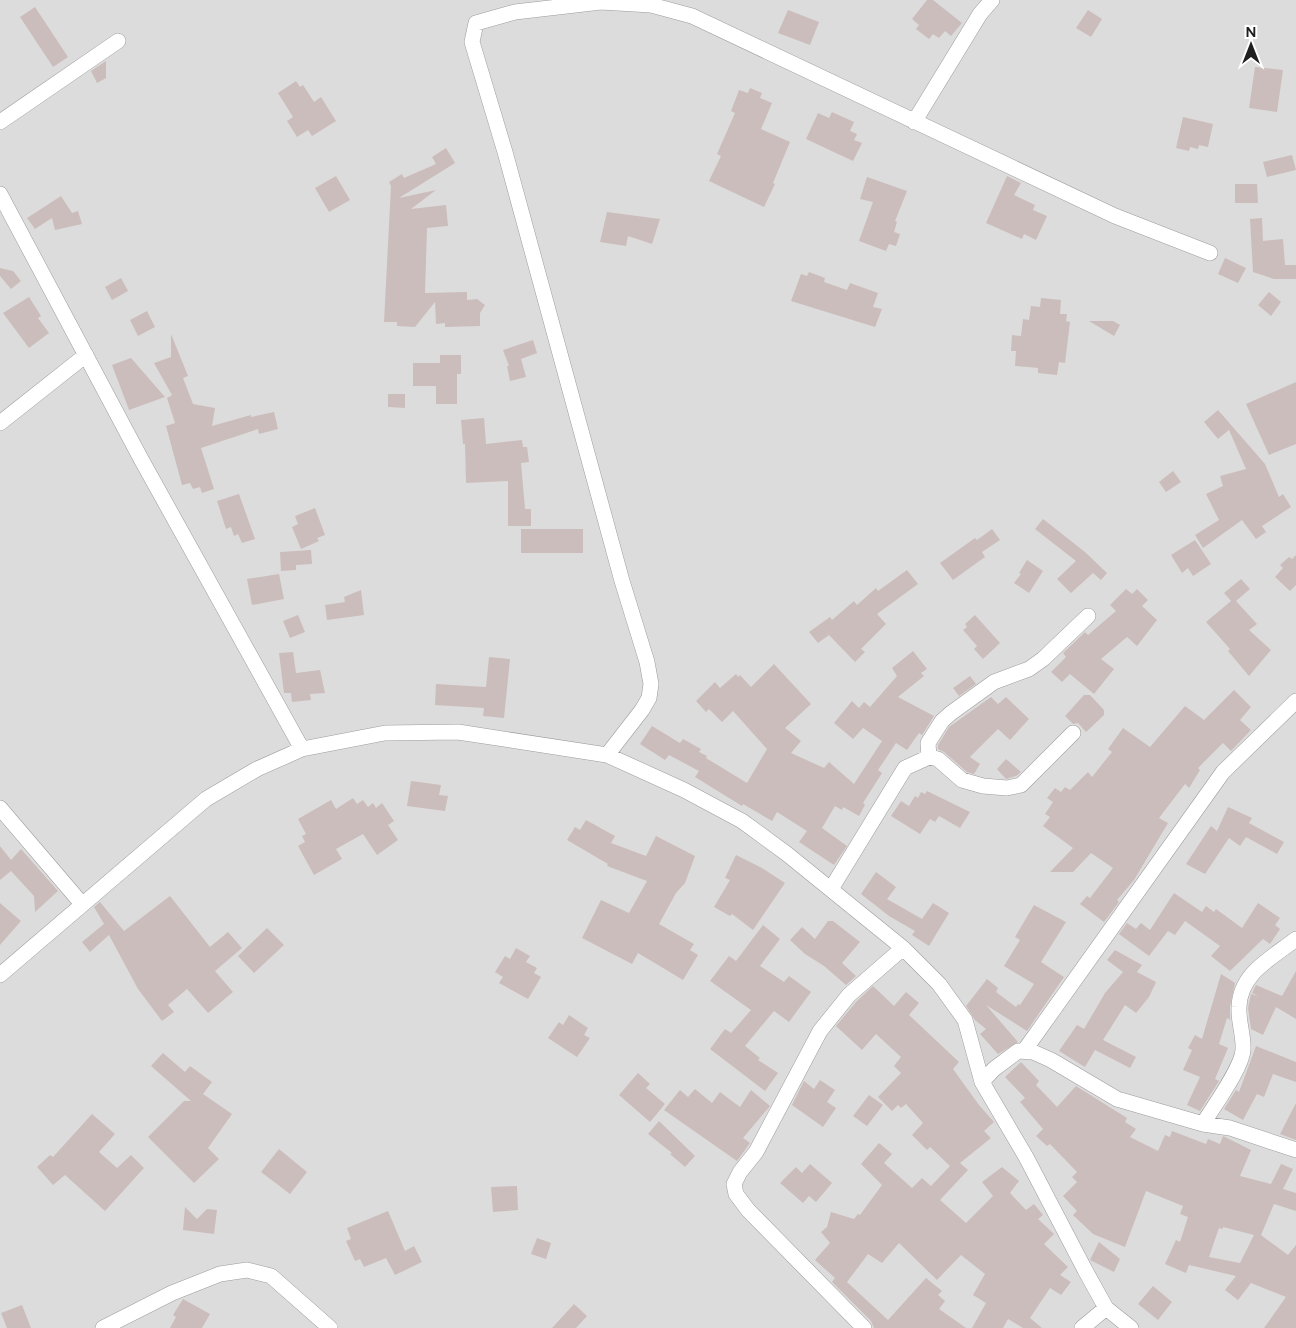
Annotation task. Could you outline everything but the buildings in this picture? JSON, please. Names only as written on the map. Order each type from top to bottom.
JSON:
[{"type":"street","points":[[914,122],[980,14],[992,0]]},
{"type":"street","points":[[607,755],[642,710],[649,698],[651,684],[647,662],[622,581],[505,152],[472,42],[476,23],[515,12],[601,1],[651,5],[692,16],[1115,216],[1210,253]]},
{"type":"street","points":[[0,122],[118,41]]},
{"type":"street","points":[[0,194],[141,459],[302,749]]},
{"type":"street","points":[[0,423],[86,354]]},
{"type":"street","points":[[929,757],[928,743],[942,721],[951,713],[994,682],[1029,670],[1088,616]]},
{"type":"street","points":[[1024,1051],[1223,772],[1296,701]]},
{"type":"street","points":[[0,975],[206,800],[257,768],[302,749],[386,733],[458,732],[607,755],[684,790],[742,821],[831,888],[903,948],[939,984],[965,1020],[982,1082],[1026,1157],[1106,1308],[1131,1328]]},
{"type":"street","points":[[831,888],[905,768],[929,757],[938,759],[962,780],[983,786],[1008,788],[1021,785],[1073,733]]},
{"type":"street","points":[[0,808],[82,904]]},
{"type":"street","points":[[1203,1124],[1241,1057],[1243,1050],[1239,1006],[1241,991],[1248,977],[1296,939]]},
{"type":"street","points":[[864,1328],[748,1210],[736,1194],[734,1184],[740,1172],[756,1152],[820,1031],[849,996],[903,948]]},
{"type":"street","points":[[982,1082],[994,1069],[1018,1051],[1038,1054],[1117,1099],[1203,1124],[1230,1128],[1296,1150]]},
{"type":"street","points":[[104,1328],[172,1293],[204,1280],[220,1274],[247,1270],[271,1276],[330,1328]]},
{"type":"street","points":[[1082,1328],[1106,1308]]},
{"type":"shaded area","points":[[0,0],[1296,0],[1296,1328],[0,1328]]}]
